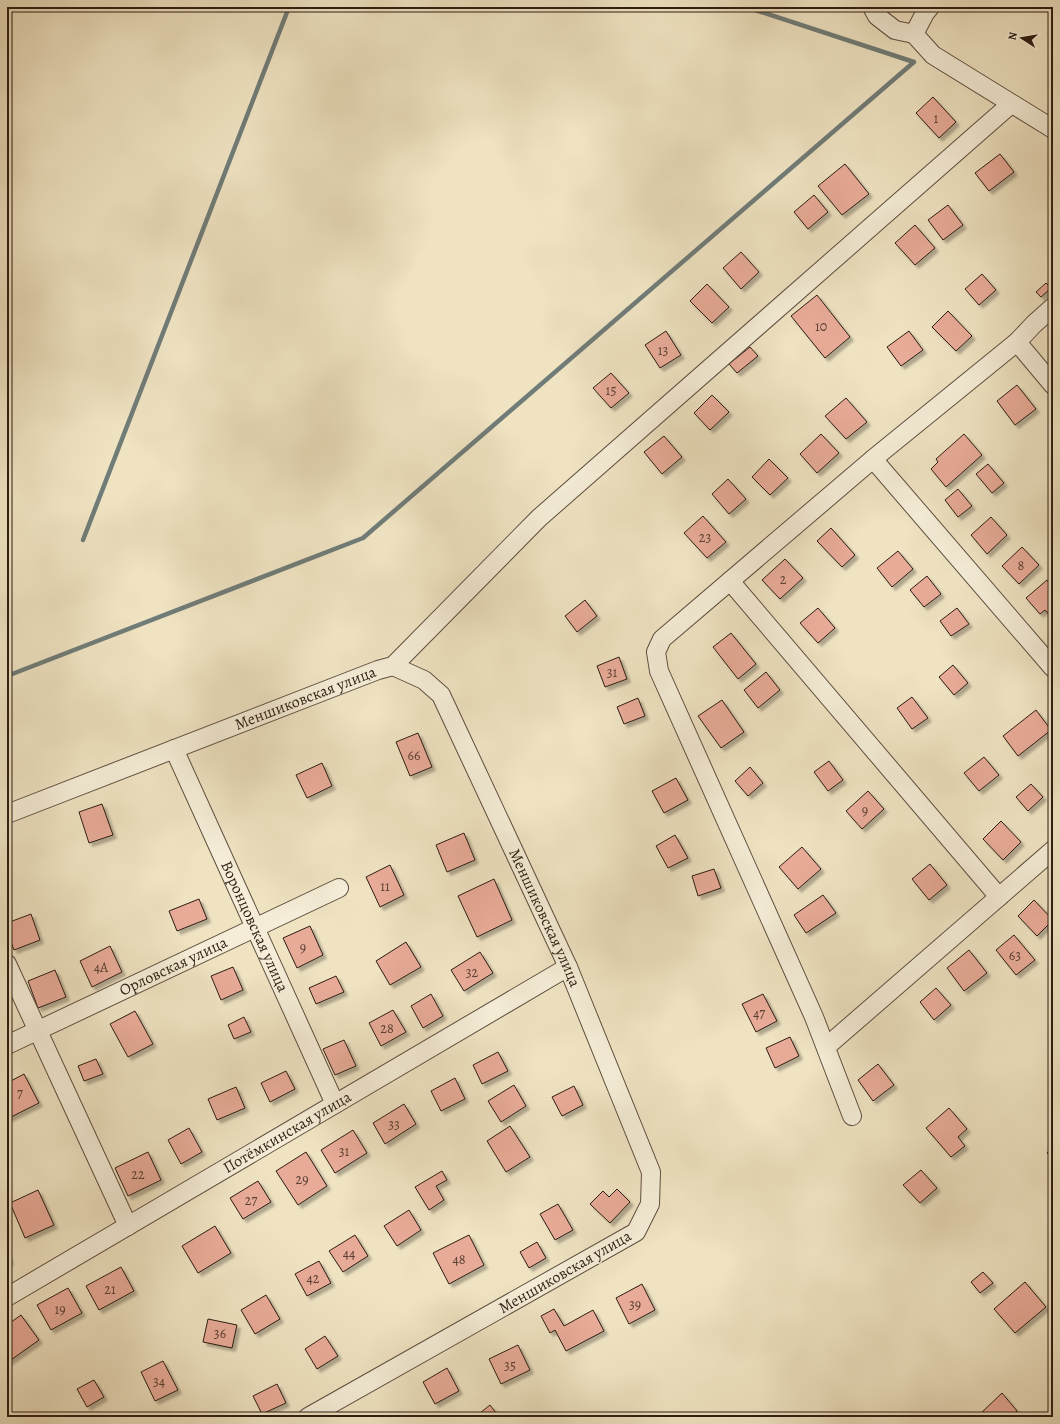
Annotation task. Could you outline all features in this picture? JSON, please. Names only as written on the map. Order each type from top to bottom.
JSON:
[{"type":"street","points":[[872,7],[877,16],[895,30],[914,34],[933,55],[1053,129]]},
{"type":"street","points":[[914,34],[925,13],[930,7]]},
{"type":"street","points":[[394,666],[539,518],[1011,104]]},
{"type":"street","points":[[852,1116],[814,1017],[659,671],[656,652],[662,639],[873,459],[1017,342],[1053,307]]},
{"type":"street","points":[[1017,342],[1053,385]]},
{"type":"street","points":[[873,459],[1053,668]]},
{"type":"street","points":[[730,581],[999,897]]},
{"type":"street","name":"Меншиковская улица","points":[[7,814],[378,670],[394,666],[424,680],[441,695],[568,967],[651,1172],[650,1204],[636,1232],[308,1417]]},
{"type":"street","name":"Воронцовская улица","points":[[174,749],[335,1104]]},
{"type":"street","points":[[826,1047],[1053,850]]},
{"type":"street","name":"Орловская улица","points":[[7,1045],[339,888]]},
{"type":"street","points":[[7,964],[128,1226]]},
{"type":"street","name":"Потёмкинская улица","points":[[7,1297],[568,967]]},
{"type":"building","points":[[933,97],[956,122],[939,138],[916,113]]},
{"type":"building","points":[[1000,154],[1014,172],[989,191],[975,173]]},
{"type":"building","points":[[845,164],[869,194],[842,215],[818,186]]},
{"type":"building","points":[[814,195],[828,212],[808,229],[794,212]]},
{"type":"building","points":[[948,205],[963,225],[943,240],[928,220]]},
{"type":"building","points":[[915,225],[935,248],[915,265],[895,243]]},
{"type":"building","points":[[741,252],[759,272],[741,289],[723,268]]},
{"type":"building","points":[[982,274],[996,290],[979,305],[965,289]]},
{"type":"building","points":[[1046,283],[1051,288],[1041,297],[1036,292]]},
{"type":"building","points":[[707,284],[729,307],[712,323],[690,301]]},
{"type":"building","points":[[817,295],[850,337],[825,358],[791,316]]},
{"type":"building","points":[[948,311],[972,336],[956,351],[932,327]]},
{"type":"building","points":[[666,331],[681,355],[660,368],[645,345]]},
{"type":"building","points":[[909,331],[923,350],[901,366],[887,347]]},
{"type":"building","points":[[750,347],[758,356],[737,373],[729,364]]},
{"type":"building","points":[[611,373],[629,393],[611,408],[593,388]]},
{"type":"building","points":[[1017,385],[1036,409],[1015,425],[997,401]]},
{"type":"building","points":[[712,395],[729,412],[710,430],[694,413]]},
{"type":"building","points":[[846,398],[867,422],[846,439],[825,416]]},
{"type":"building","points":[[821,434],[839,453],[817,473],[800,454]]},
{"type":"building","points":[[964,434],[982,455],[946,487],[931,469],[938,462],[936,459]]},
{"type":"building","points":[[664,436],[682,457],[662,474],[644,452]]},
{"type":"building","points":[[769,459],[788,478],[770,495],[752,477]]},
{"type":"building","points":[[988,464],[1004,483],[992,493],[976,474]]},
{"type":"building","points":[[728,479],[746,499],[729,514],[712,494]]},
{"type":"building","points":[[958,489],[972,506],[958,517],[945,500]]},
{"type":"building","points":[[703,516],[726,542],[707,558],[684,533]]},
{"type":"building","points":[[991,517],[1007,535],[987,554],[971,535]]},
{"type":"building","points":[[831,528],[855,555],[842,567],[817,541]]},
{"type":"building","points":[[1022,547],[1039,565],[1019,584],[1002,566]]},
{"type":"building","points":[[898,551],[913,569],[892,587],[877,568]]},
{"type":"building","points":[[785,559],[803,578],[780,599],[762,580]]},
{"type":"building","points":[[927,576],[941,594],[924,607],[910,590]]},
{"type":"building","points":[[1047,580],[1053,588],[1053,613],[1050,616],[1045,610],[1040,614],[1026,598]]},
{"type":"building","points":[[585,600],[597,616],[577,632],[565,616]]},
{"type":"building","points":[[818,608],[835,628],[818,643],[800,623]]},
{"type":"building","points":[[957,608],[969,624],[951,636],[940,621]]},
{"type":"building","points":[[731,633],[756,664],[738,679],[713,647]]},
{"type":"building","points":[[619,657],[627,679],[605,687],[597,666]]},
{"type":"building","points":[[953,665],[968,683],[954,695],[939,677]]},
{"type":"building","points":[[766,672],[780,690],[758,708],[744,690]]},
{"type":"building","points":[[912,697],[928,718],[912,729],[897,708]]},
{"type":"building","points":[[638,698],[645,716],[624,724],[617,707]]},
{"type":"building","points":[[722,700],[744,732],[721,748],[698,716]]},
{"type":"building","points":[[1036,710],[1051,730],[1018,756],[1003,736]]},
{"type":"building","points":[[418,733],[432,767],[410,776],[396,742]]},
{"type":"building","points":[[1053,753],[1053,762],[1049,758]]},
{"type":"building","points":[[984,757],[999,775],[979,791],[964,773]]},
{"type":"building","points":[[829,761],[843,780],[828,791],[814,772]]},
{"type":"building","points":[[322,763],[332,786],[307,798],[296,775]]},
{"type":"building","points":[[750,767],[763,783],[748,796],[735,781]]},
{"type":"building","points":[[676,778],[688,800],[664,813],[652,791]]},
{"type":"building","points":[[1031,784],[1043,797],[1028,811],[1016,797]]},
{"type":"building","points":[[868,791],[884,809],[862,829],[846,811]]},
{"type":"building","points":[[102,804],[113,835],[89,843],[79,812]]},
{"type":"building","points":[[1001,821],[1021,842],[1003,860],[983,839]]},
{"type":"building","points":[[464,833],[475,860],[447,872],[436,845]]},
{"type":"building","points":[[675,835],[688,858],[668,868],[656,846]]},
{"type":"building","points":[[802,847],[821,869],[798,889],[779,867]]},
{"type":"building","points":[[930,864],[947,885],[929,900],[912,879]]},
{"type":"building","points":[[390,865],[404,895],[380,907],[366,877]]},
{"type":"building","points":[[714,869],[721,888],[698,896],[692,876]]},
{"type":"building","points":[[494,879],[512,920],[477,937],[458,896]]},
{"type":"building","points":[[823,895],[836,913],[806,933],[794,915]]},
{"type":"building","points":[[199,899],[207,919],[177,931],[169,911]]},
{"type":"building","points":[[1034,900],[1053,920],[1037,936],[1018,916]]},
{"type":"building","points":[[31,914],[40,940],[14,950],[7,932],[7,923]]},
{"type":"building","points":[[310,926],[323,955],[297,968],[283,938]]},
{"type":"building","points":[[1014,935],[1035,960],[1016,975],[996,950]]},
{"type":"building","points":[[406,942],[421,967],[390,985],[376,961]]},
{"type":"building","points":[[110,946],[122,972],[92,987],[80,961]]},
{"type":"building","points":[[969,950],[987,973],[964,991],[947,968]]},
{"type":"building","points":[[480,952],[493,973],[464,991],[451,970]]},
{"type":"building","points":[[233,967],[243,990],[221,1000],[211,976]]},
{"type":"building","points":[[55,970],[66,997],[38,1008],[28,981]]},
{"type":"building","points":[[336,976],[344,992],[316,1004],[309,988]]},
{"type":"building","points":[[936,988],[951,1005],[934,1020],[920,1002]]},
{"type":"building","points":[[431,994],[443,1016],[423,1028],[411,1006]]},
{"type":"building","points":[[763,994],[777,1021],[756,1032],[742,1004]]},
{"type":"building","points":[[393,1010],[406,1032],[381,1046],[369,1023]]},
{"type":"building","points":[[135,1011],[153,1044],[128,1057],[110,1024]]},
{"type":"building","points":[[244,1017],[251,1032],[234,1039],[228,1025]]},
{"type":"building","points":[[790,1037],[799,1056],[775,1068],[766,1048]]},
{"type":"building","points":[[344,1040],[356,1066],[335,1075],[323,1049]]},
{"type":"building","points":[[498,1052],[508,1071],[482,1084],[473,1065]]},
{"type":"building","points":[[96,1059],[103,1074],[84,1081],[78,1066]]},
{"type":"building","points":[[878,1064],[894,1085],[873,1101],[858,1080]]},
{"type":"building","points":[[286,1071],[295,1089],[270,1102],[261,1083]]},
{"type":"building","points":[[24,1074],[39,1103],[7,1119],[7,1083]]},
{"type":"building","points":[[455,1078],[465,1099],[441,1111],[431,1091]]},
{"type":"building","points":[[514,1085],[526,1106],[501,1122],[488,1101]]},
{"type":"building","points":[[574,1086],[583,1105],[562,1116],[552,1097]]},
{"type":"building","points":[[236,1087],[245,1108],[217,1120],[208,1099]]},
{"type":"building","points":[[404,1104],[416,1124],[385,1144],[373,1123]]},
{"type":"building","points":[[949,1108],[967,1129],[958,1137],[965,1146],[951,1157],[926,1128]]},
{"type":"building","points":[[510,1126],[530,1157],[506,1172],[487,1141]]},
{"type":"building","points":[[189,1128],[202,1152],[181,1164],[168,1140]]},
{"type":"building","points":[[353,1130],[367,1153],[335,1173],[321,1150]]},
{"type":"building","points":[[1053,1146],[1053,1157],[1047,1153]]},
{"type":"building","points":[[148,1152],[161,1180],[128,1196],[115,1168]]},
{"type":"building","points":[[306,1152],[327,1186],[298,1205],[276,1171]]},
{"type":"building","points":[[921,1170],[937,1188],[920,1203],[903,1185]]},
{"type":"building","points":[[442,1171],[447,1180],[436,1186],[444,1200],[429,1210],[415,1187]]},
{"type":"building","points":[[258,1181],[271,1202],[243,1219],[230,1198]]},
{"type":"building","points":[[617,1189],[630,1202],[610,1223],[590,1204],[603,1191],[609,1197]]},
{"type":"building","points":[[38,1190],[54,1225],[25,1238],[10,1203]]},
{"type":"building","points":[[558,1204],[573,1230],[555,1240],[540,1214]]},
{"type":"building","points":[[409,1210],[421,1230],[397,1246],[384,1226]]},
{"type":"building","points":[[215,1226],[231,1253],[198,1273],[182,1246]]},
{"type":"building","points":[[355,1235],[368,1256],[343,1272],[329,1251]]},
{"type":"building","points":[[469,1235],[484,1265],[449,1284],[433,1253]]},
{"type":"building","points":[[537,1242],[546,1258],[529,1268],[520,1252]]},
{"type":"building","points":[[7,1253],[10,1261],[7,1263]]},
{"type":"building","points":[[319,1261],[331,1283],[307,1296],[295,1274]]},
{"type":"building","points":[[121,1267],[134,1291],[99,1310],[86,1286]]},
{"type":"building","points":[[983,1272],[993,1283],[980,1293],[971,1282]]},
{"type":"building","points":[[1025,1282],[1046,1307],[1015,1333],[994,1309]]},
{"type":"building","points":[[642,1284],[655,1310],[629,1324],[616,1298]]},
{"type":"building","points":[[68,1288],[82,1313],[51,1330],[37,1305]]},
{"type":"building","points":[[266,1295],[280,1319],[255,1334],[241,1310]]},
{"type":"building","points":[[554,1309],[564,1326],[593,1310],[604,1331],[566,1351],[555,1330],[550,1333],[541,1316]]},
{"type":"building","points":[[21,1315],[39,1340],[8,1362],[7,1325]]},
{"type":"building","points":[[208,1319],[237,1325],[232,1348],[203,1342]]},
{"type":"building","points":[[325,1336],[338,1356],[317,1369],[305,1349]]},
{"type":"building","points":[[518,1345],[530,1370],[501,1384],[489,1359]]},
{"type":"building","points":[[163,1361],[178,1390],[155,1401],[141,1372]]},
{"type":"building","points":[[447,1368],[459,1391],[435,1404],[423,1382]]},
{"type":"building","points":[[94,1380],[104,1397],[87,1407],[77,1389]]},
{"type":"building","points":[[277,1384],[286,1403],[262,1414],[253,1396]]},
{"type":"building","points":[[1002,1393],[1017,1411],[1010,1417],[985,1417],[981,1413]]},
{"type":"building","points":[[490,1405],[499,1417],[475,1417]]},
{"type":"waterway","points":[[83,540],[289,7]]},
{"type":"waterway","points":[[7,676],[363,538],[914,62],[746,7]]}]
